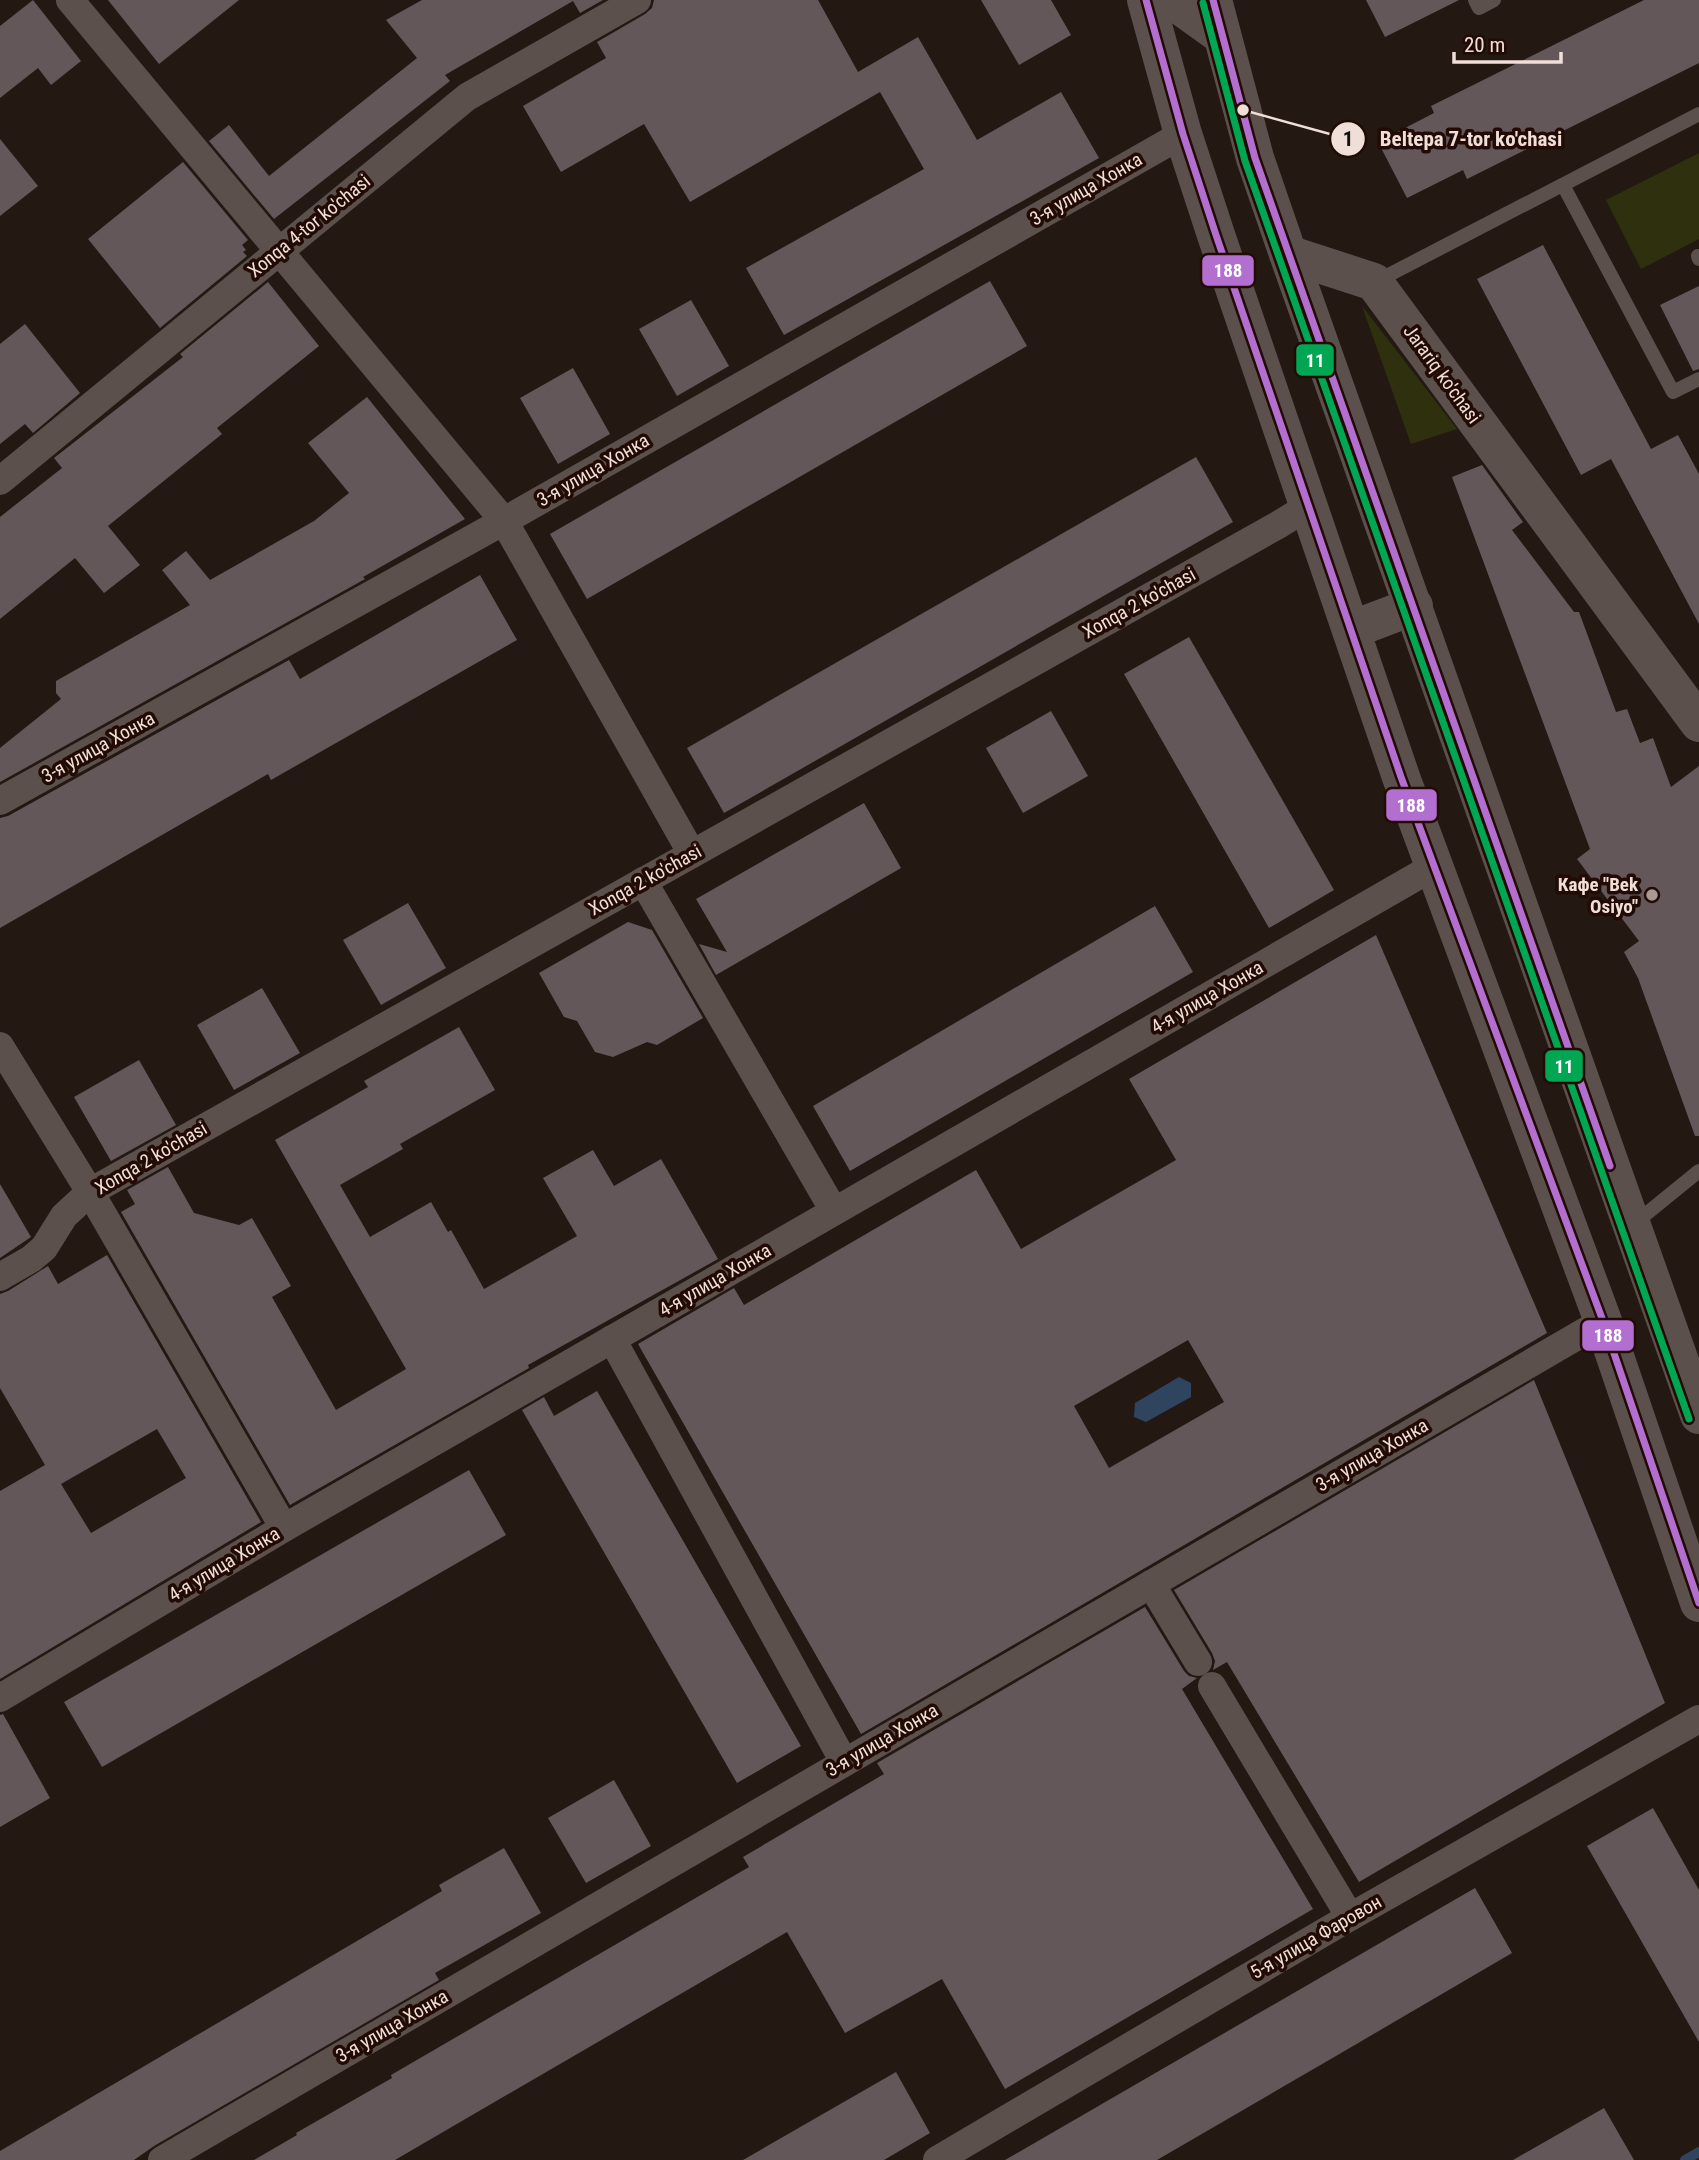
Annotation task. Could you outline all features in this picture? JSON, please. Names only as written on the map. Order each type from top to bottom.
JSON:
[{"type":"main road","points":[[1146,0],[1183,134],[1351,630],[1433,867],[1603,1321],[1699,1603]]},
{"type":"main road","points":[[1172,0],[1217,18],[1255,158],[1288,254],[1699,1415]]},
{"type":"main road","points":[[1288,254],[1374,282]]},
{"type":"main road","name":"Jarariq ko'chasi","points":[[1374,282],[1699,723]]},
{"type":"main road","points":[[1351,630],[1414,606]]},
{"type":"street","points":[[70,0],[504,521],[692,854]]},
{"type":"street","name":"Xonqa 4-tor ko'chasi","points":[[0,481],[467,97],[637,0]]},
{"type":"street","name":"3-я улица Хонка","points":[[0,801],[504,521],[1183,134]]},
{"type":"street","name":"Xonqa 2 ko'chasi","points":[[0,1277],[44,1248],[64,1216],[90,1192],[1278,526],[1309,506]]},
{"type":"street","name":"4-я улица Хонка","points":[[0,1698],[284,1528],[1433,867]]},
{"type":"street","points":[[643,881],[834,1211]]},
{"type":"street","points":[[0,1046],[90,1192],[284,1528]]},
{"type":"street","name":"3-я улица Хонка","points":[[162,2160],[1603,1321]]},
{"type":"street","points":[[612,1339],[844,1762]]},
{"type":"street","points":[[1151,1584],[1198,1662]]},
{"type":"street","points":[[1212,1686],[1350,1917]]},
{"type":"street","name":"5-я улица Фаровон","points":[[937,2160],[1350,1917],[1699,1719]]},
{"type":"lane","points":[[1475,0],[1479,8],[1494,0]]},
{"type":"lane","points":[[1374,282],[1699,114]]},
{"type":"lane","points":[[1563,185],[1673,392],[1699,379]]},
{"type":"lane","points":[[1632,1226],[1699,1171]]},
{"type":"green space","points":[[1699,153],[1699,239],[1641,269],[1606,200]]},
{"type":"green space","points":[[1362,306],[1457,429],[1411,444]]},
{"type":"water","points":[[1179,1377],[1191,1383],[1191,1397],[1146,1422],[1134,1417],[1135,1403]]},
{"type":"building","points":[[33,0],[81,61],[51,85],[38,68],[0,98],[0,26]]},
{"type":"building","points":[[108,0],[239,0],[159,64]]},
{"type":"building","points":[[422,0],[603,0],[580,13],[573,1],[445,75],[450,81],[274,219],[209,141],[229,125],[269,176],[417,58],[386,20]]},
{"type":"building","points":[[654,0],[818,0],[858,72],[918,37],[977,140],[1061,92],[1099,158],[784,335],[746,268],[924,169],[880,92],[690,202],[644,124],[561,172],[523,106],[606,58],[597,42],[645,14],[652,8]]},
{"type":"building","points":[[981,0],[1051,0],[1071,35],[1019,65]]},
{"type":"building","points":[[1366,0],[1459,0],[1385,37]]},
{"type":"building","points":[[1644,0],[1699,0],[1699,63],[1467,179],[1463,170],[1407,198],[1378,142],[1434,113],[1431,106]]},
{"type":"building","points":[[0,139],[38,186],[0,216]]},
{"type":"building","points":[[183,162],[248,240],[242,245],[247,256],[160,328],[88,239]]},
{"type":"building","points":[[1543,245],[1651,449],[1678,435],[1699,474],[1699,624],[1611,459],[1581,475],[1477,279]]},
{"type":"building","points":[[990,281],[1027,346],[587,599],[550,534]]},
{"type":"building","points":[[268,282],[319,346],[217,428],[222,434],[108,526],[140,565],[104,593],[75,558],[0,619],[0,517],[62,468],[54,458],[183,357],[180,354]]},
{"type":"building","points":[[1699,286],[1699,369],[1693,371],[1660,305]]},
{"type":"building","points":[[691,300],[729,366],[677,396],[639,329]]},
{"type":"building","points":[[25,324],[80,393],[33,433],[25,424],[0,444],[0,344]]},
{"type":"building","points":[[573,368],[610,434],[558,464],[520,398]]},
{"type":"building","points":[[367,397],[465,519],[363,577],[365,579],[0,782],[0,748],[61,699],[56,693],[56,681],[190,605],[162,570],[186,551],[210,580],[314,521],[349,493],[308,443]]},
{"type":"building","points":[[1196,457],[1233,522],[724,813],[687,748]]},
{"type":"building","points":[[1482,465],[1523,522],[1512,530],[1574,612],[1579,612],[1616,712],[1627,709],[1640,743],[1653,738],[1671,787],[1699,766],[1699,1136],[1695,1136],[1638,978],[1624,952],[1639,941],[1577,859],[1590,849],[1452,477]]},
{"type":"building","points":[[480,575],[517,640],[271,780],[268,774],[0,928],[0,818],[289,660],[300,679]]},
{"type":"building","points":[[1189,637],[1334,890],[1269,928],[1124,674]]},
{"type":"building","points":[[1051,711],[1088,776],[1023,813],[986,748]]},
{"type":"building","points":[[864,803],[901,868],[716,975],[699,944],[727,952],[696,899]]},
{"type":"building","points":[[408,903],[446,968],[381,1005],[343,940]]},
{"type":"building","points":[[1155,906],[1193,972],[850,1171],[813,1106]]},
{"type":"building","points":[[628,922],[652,930],[703,1018],[657,1045],[647,1042],[613,1057],[595,1052],[577,1021],[564,1017],[539,973]]},
{"type":"building","points":[[1376,935],[1547,1333],[861,1734],[638,1344],[734,1288],[744,1305],[976,1170],[1021,1249],[1176,1160],[1129,1079]],"holes":[[[1188,1340],[1224,1402],[1109,1468],[1074,1406]]]},
{"type":"building","points":[[262,988],[300,1053],[234,1090],[197,1025]]},
{"type":"building","points":[[459,1027],[495,1090],[400,1144],[403,1149],[340,1185],[370,1237],[431,1202],[448,1232],[451,1230],[484,1289],[577,1236],[543,1178],[593,1150],[614,1186],[661,1159],[718,1259],[528,1365],[529,1368],[290,1505],[121,1212],[135,1204],[127,1190],[168,1167],[194,1213],[239,1225],[252,1218],[291,1286],[272,1297],[336,1410],[406,1369],[275,1140],[368,1087],[364,1081]]},
{"type":"building","points":[[139,1060],[176,1125],[111,1161],[74,1097]]},
{"type":"building","points":[[0,1184],[31,1237],[0,1258]]},
{"type":"building","points":[[107,1255],[261,1522],[0,1679],[0,1491],[45,1465],[0,1388],[0,1294],[48,1266],[58,1284]],"holes":[[[157,1429],[186,1478],[91,1533],[61,1484]]]},
{"type":"building","points":[[1534,1380],[1665,1703],[1359,1882],[1227,1662],[1213,1670],[1215,1661],[1212,1653],[1174,1590]]},
{"type":"building","points":[[597,1391],[801,1746],[737,1783],[522,1410],[544,1397],[554,1416]]},
{"type":"building","points":[[469,1470],[506,1535],[102,1767],[64,1702]]},
{"type":"building","points":[[1145,1607],[1184,1671],[1197,1678],[1182,1689],[1313,1909],[1005,2089],[942,1979],[845,2033],[787,1932],[395,2160],[254,2160],[392,2078],[391,2075],[749,1867],[743,1857],[884,1774],[877,1763]]},
{"type":"building","points":[[3,1714],[50,1798],[0,1827],[0,1715]]},
{"type":"building","points":[[614,1780],[651,1846],[586,1883],[548,1818]]},
{"type":"building","points":[[1653,1808],[1699,1890],[1699,2042],[1587,1846]]},
{"type":"building","points":[[504,1848],[541,1913],[435,1973],[439,1980],[134,2160],[0,2160],[0,2151],[442,1891],[439,1885]]},
{"type":"building","points":[[1475,1888],[1512,1953],[1157,2160],[1005,2160]]},
{"type":"building","points":[[896,2072],[930,2133],[884,2160],[743,2160]]},
{"type":"building","points":[[1604,2108],[1634,2160],[1513,2160]]},
{"type":"waterway","points":[[1685,2160],[1699,2152]]},
{"type":"transit line","name":"188","points":[[1146,0],[1183,134],[1216,235],[1401,777],[1603,1321],[1699,1603]]},
{"type":"transit line","name":"188","points":[[1213,0],[1255,158],[1610,1166]]},
{"type":"transit line","name":"11","points":[[1203,3],[1245,161],[1689,1419]]},
{"type":"place","name":"Beltepa 7-tor ko'chasi","points":[[1243,110]]},
{"type":"place","name":"Кафе \"Bek Osiyo\"","points":[[1652,895]]}]
